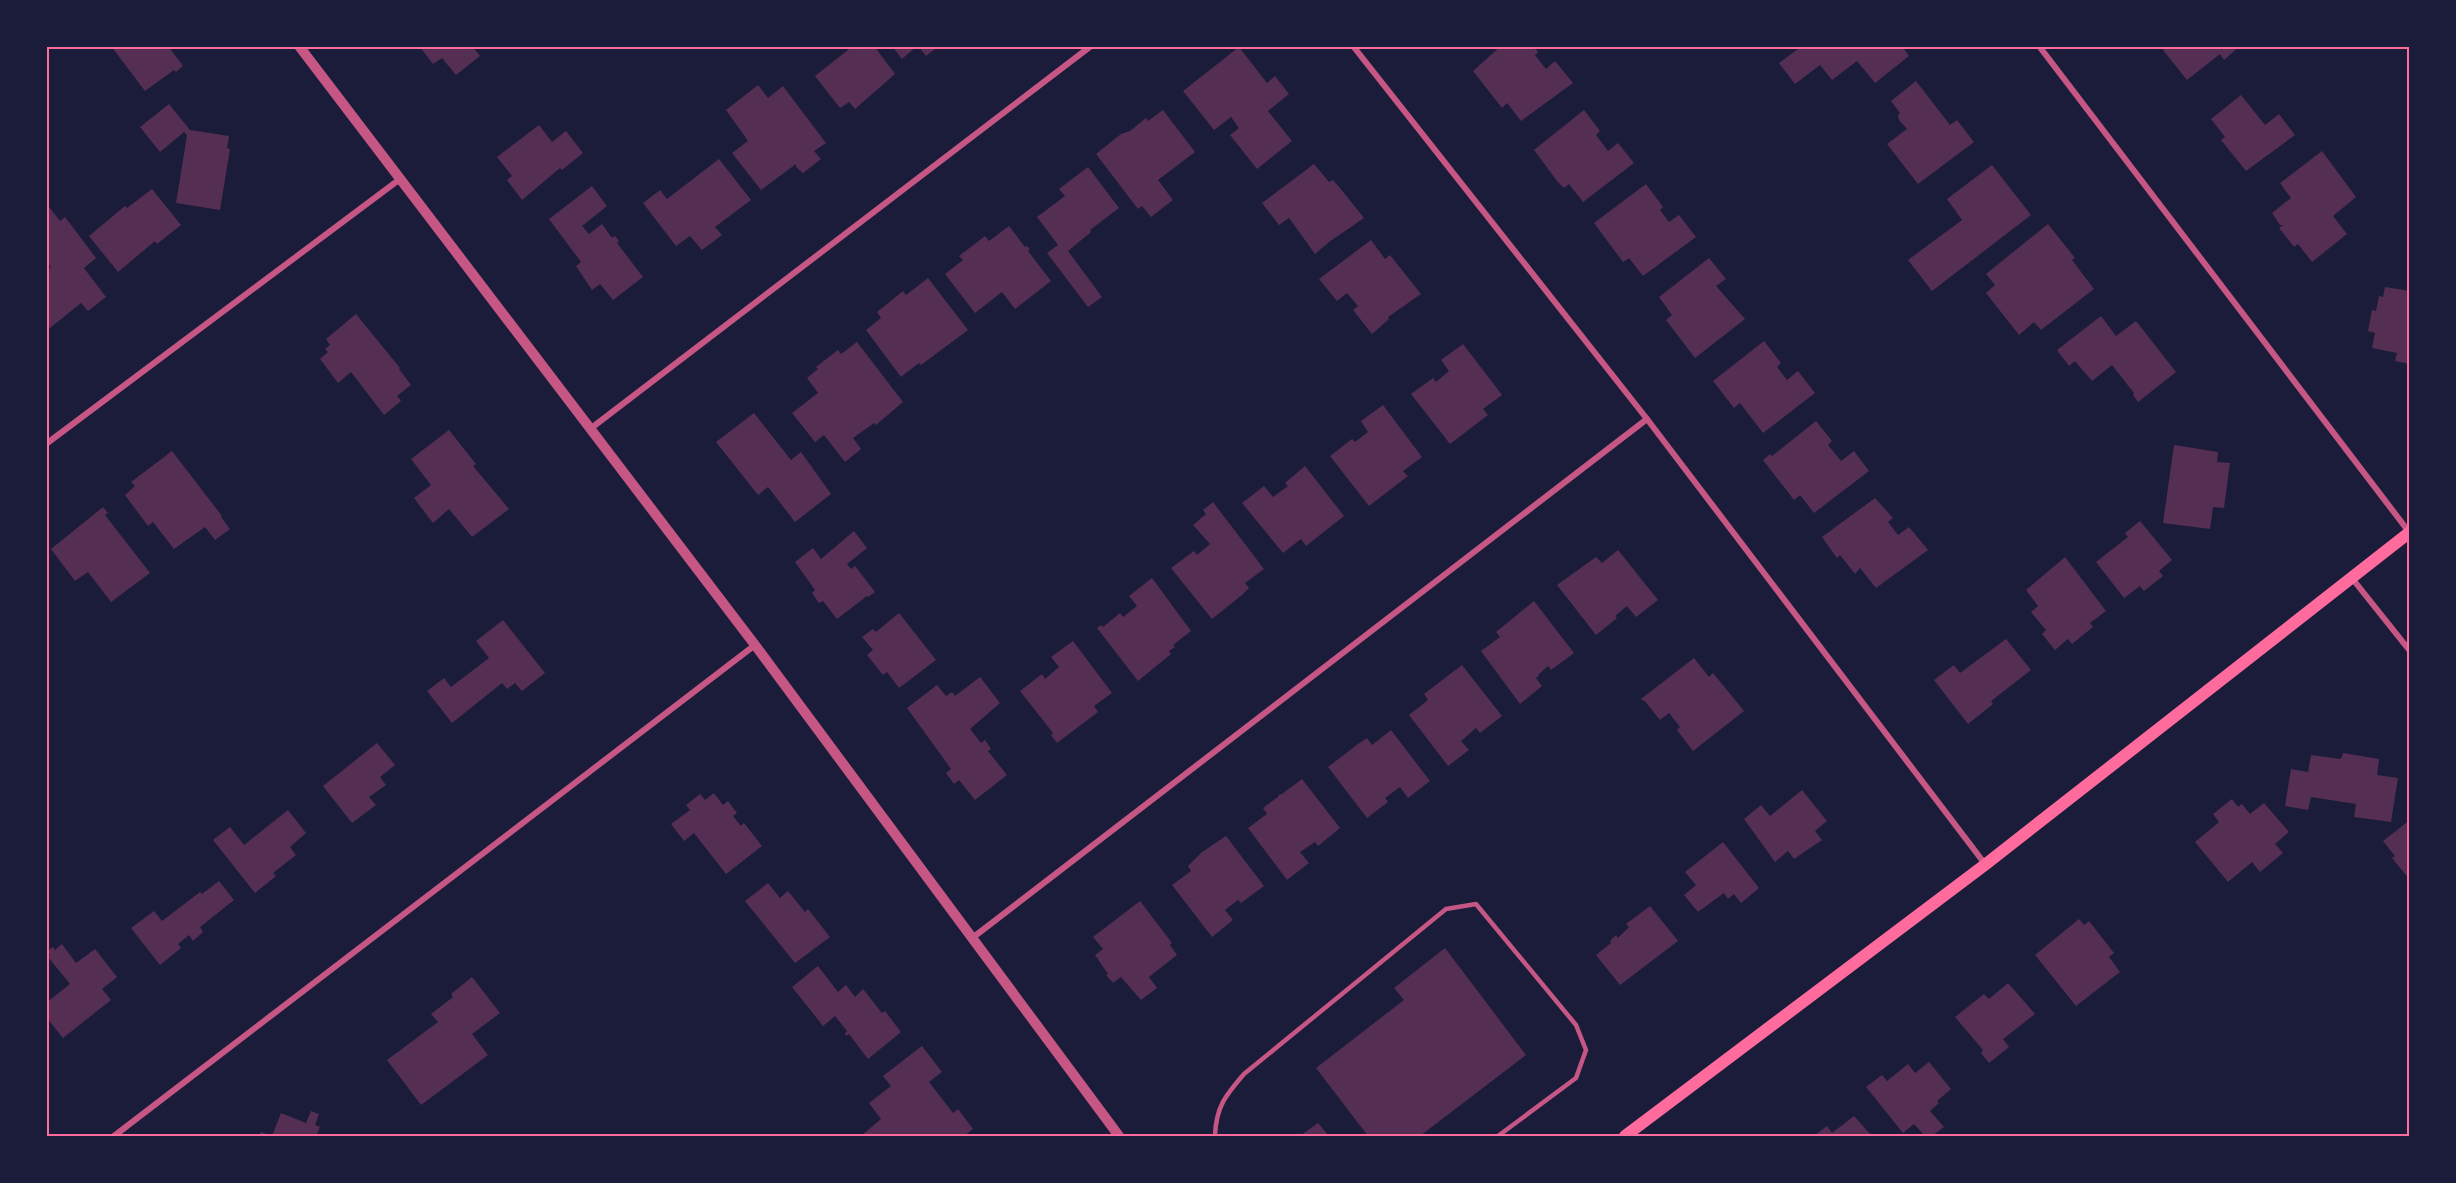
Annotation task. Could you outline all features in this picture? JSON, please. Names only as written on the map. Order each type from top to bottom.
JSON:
[{"type":"main road","points":[[1625,1137],[1986,864],[2409,532]]},
{"type":"street","points":[[299,46],[755,645],[1119,1137]]},
{"type":"street","points":[[590,429],[1091,46]]},
{"type":"street","points":[[1353,46],[1647,419],[1986,864]]},
{"type":"street","points":[[2039,46],[2409,532]]},
{"type":"street","points":[[46,444],[400,179]]},
{"type":"street","points":[[971,939],[1647,419]]},
{"type":"street","points":[[2351,577],[2409,651]]},
{"type":"street","points":[[114,1137],[755,645]]},
{"type":"lane","points":[[1215,1137],[1216,1118],[1224,1097],[1244,1074],[1446,909],[1476,904],[1576,1025],[1586,1050],[1576,1077],[1498,1137]]},
{"type":"building","points":[[111,46],[168,46],[183,66],[145,91]]},
{"type":"building","points":[[419,46],[472,46],[480,56],[456,75],[442,58],[433,64]]},
{"type":"building","points":[[853,46],[874,46],[895,74],[855,109],[849,102],[840,108],[815,76]]},
{"type":"building","points":[[892,46],[917,46],[902,59]]},
{"type":"building","points":[[918,46],[939,46],[926,56]]},
{"type":"building","points":[[1501,46],[1534,46],[1538,52],[1535,55],[1546,69],[1555,61],[1573,83],[1521,121],[1507,103],[1502,108],[1473,71]]},
{"type":"building","points":[[1802,46],[1902,46],[1909,56],[1875,83],[1857,61],[1832,80],[1820,65],[1795,84],[1779,63]]},
{"type":"building","points":[[2168,46],[2240,46],[2224,60],[2220,54],[2187,80],[2163,50]]},
{"type":"building","points":[[1239,47],[1267,83],[1275,76],[1289,94],[1268,111],[1292,141],[1257,169],[1230,135],[1239,128],[1231,117],[1214,130],[1183,91]]},
{"type":"building","points":[[1916,81],[1950,125],[1957,120],[1974,142],[1918,184],[1887,144],[1907,129],[1899,120],[1900,113],[1891,101]]},
{"type":"building","points":[[758,85],[768,98],[783,86],[826,143],[814,151],[821,159],[803,173],[796,167],[796,164],[761,190],[732,153],[748,141],[726,110]]},
{"type":"building","points":[[2241,95],[2265,125],[2279,114],[2295,135],[2246,171],[2221,140],[2225,137],[2211,119]]},
{"type":"building","points":[[169,104],[190,130],[229,136],[227,148],[230,149],[220,210],[176,203],[187,135],[184,132],[160,152],[140,127]]},
{"type":"building","points":[[1163,110],[1195,152],[1158,180],[1173,200],[1151,217],[1142,206],[1138,209],[1096,154],[1121,134],[1130,131],[1146,118],[1148,121]]},
{"type":"building","points":[[1584,110],[1600,131],[1596,135],[1608,151],[1618,143],[1634,163],[1583,202],[1569,184],[1564,188],[1557,181],[1534,150]]},
{"type":"building","points":[[539,125],[552,142],[566,131],[583,153],[562,170],[560,168],[522,200],[507,180],[512,176],[497,157]]},
{"type":"building","points":[[2322,151],[2356,197],[2333,216],[2347,234],[2312,262],[2298,244],[2294,247],[2279,228],[2283,225],[2280,225],[2272,213],[2291,198],[2280,183]]},
{"type":"building","points":[[719,159],[751,200],[715,227],[722,235],[702,250],[690,236],[676,246],[643,203],[660,190],[667,199]]},
{"type":"building","points":[[1314,164],[1329,182],[1333,180],[1364,218],[1315,254],[1289,218],[1279,225],[1262,203]]},
{"type":"building","points":[[1992,165],[2031,215],[1932,291],[1908,260],[1962,220],[1947,199]]},
{"type":"building","points":[[1088,167],[1119,208],[1090,230],[1091,232],[1068,251],[1102,297],[1088,307],[1047,253],[1058,245],[1037,217],[1065,196],[1059,189]]},
{"type":"building","points":[[1646,184],[1663,207],[1660,210],[1669,222],[1679,215],[1696,237],[1643,276],[1629,258],[1623,262],[1594,223]]},
{"type":"building","points":[[592,186],[607,206],[582,226],[589,234],[602,224],[612,238],[615,236],[619,241],[617,243],[643,277],[613,300],[600,284],[592,290],[576,266],[581,262],[549,219]]},
{"type":"building","points":[[152,189],[181,225],[157,244],[155,241],[118,272],[89,236],[125,206],[127,208]]},
{"type":"building","points":[[49,207],[60,221],[65,217],[96,258],[84,268],[106,297],[88,311],[81,303],[50,328],[46,324],[46,271],[51,267],[46,261],[46,209]]},
{"type":"building","points":[[2048,224],[2075,258],[2072,260],[2094,289],[2041,330],[2034,322],[2019,335],[1986,293],[1995,285],[1986,274]]},
{"type":"building","points":[[1009,226],[1025,247],[1027,246],[1030,250],[1028,251],[1051,281],[1015,309],[1002,292],[975,313],[945,274],[963,260],[959,256],[985,236],[989,241]]},
{"type":"building","points":[[1371,240],[1385,259],[1390,255],[1421,294],[1388,317],[1389,319],[1372,334],[1353,310],[1358,306],[1347,293],[1337,301],[1319,279]]},
{"type":"building","points":[[1709,258],[1726,279],[1716,286],[1745,319],[1695,358],[1666,320],[1672,315],[1659,297]]},
{"type":"building","points":[[928,278],[968,330],[901,377],[866,330],[881,318],[877,312],[903,291],[906,295]]},
{"type":"building","points":[[2385,287],[2410,291],[2410,364],[2395,361],[2397,353],[2372,348],[2375,333],[2368,331],[2372,310],[2376,311],[2379,296],[2383,297]]},
{"type":"building","points":[[356,314],[411,385],[397,396],[401,401],[384,415],[351,372],[338,383],[320,359],[328,352],[325,349],[330,345],[326,339]]},
{"type":"building","points":[[2101,316],[2116,336],[2136,321],[2176,372],[2138,402],[2134,393],[2112,365],[2092,381],[2075,361],[2069,366],[2057,350]]},
{"type":"building","points":[[1764,341],[1781,363],[1777,367],[1787,380],[1798,371],[1815,393],[1763,433],[1740,403],[1734,408],[1713,381]]},
{"type":"building","points":[[857,342],[903,402],[876,425],[874,423],[853,438],[861,449],[845,462],[824,435],[815,442],[792,413],[818,393],[807,378],[818,369],[816,367],[838,350],[841,354]]},
{"type":"building","points":[[1463,344],[1502,395],[1483,409],[1488,415],[1450,444],[1411,394],[1433,378],[1436,382],[1449,371],[1441,360]]},
{"type":"building","points":[[1383,405],[1422,457],[1403,471],[1408,476],[1369,506],[1330,456],[1352,439],[1355,442],[1368,432],[1361,421]]},
{"type":"building","points":[[754,413],[791,460],[801,452],[831,494],[795,522],[768,487],[758,495],[716,442]]},
{"type":"building","points":[[1816,421],[1832,441],[1828,445],[1841,461],[1854,451],[1869,471],[1814,513],[1800,495],[1794,500],[1763,460],[1770,454],[1772,456]]},
{"type":"building","points":[[449,430],[476,464],[473,466],[509,509],[472,537],[449,509],[433,523],[414,498],[431,485],[411,459]]},
{"type":"building","points":[[2174,445],[2218,452],[2217,462],[2230,463],[2224,508],[2213,507],[2210,529],[2163,523]]},
{"type":"building","points":[[172,451],[230,529],[215,540],[205,527],[174,549],[153,522],[148,526],[125,495],[135,486],[131,482]]},
{"type":"building","points":[[1305,466],[1344,516],[1306,546],[1301,539],[1283,553],[1242,503],[1264,486],[1273,497],[1288,486],[1285,483]]},
{"type":"building","points":[[1875,498],[1893,518],[1888,522],[1898,535],[1909,527],[1928,550],[1876,588],[1860,568],[1855,574],[1840,555],[1837,558],[1822,537]]},
{"type":"building","points":[[1213,502],[1264,569],[1245,583],[1249,588],[1242,595],[1212,619],[1171,568],[1194,551],[1197,555],[1210,544],[1193,525],[1206,514],[1203,510]]},
{"type":"building","points":[[103,507],[108,513],[105,515],[150,573],[111,602],[88,572],[75,581],[51,549]]},
{"type":"building","points":[[2140,521],[2172,560],[2159,571],[2163,576],[2144,591],[2140,586],[2124,598],[2096,562],[2128,537],[2125,533]]},
{"type":"building","points":[[854,531],[867,548],[847,564],[851,569],[855,566],[875,592],[837,619],[823,601],[819,603],[812,593],[815,590],[795,562],[813,548],[821,559]]},
{"type":"building","points":[[1618,550],[1658,600],[1636,617],[1627,606],[1615,616],[1617,618],[1596,635],[1557,585],[1596,557],[1602,563]]},
{"type":"building","points":[[2065,557],[2106,611],[2090,623],[2093,627],[2072,644],[2068,639],[2055,650],[2042,634],[2046,630],[2031,612],[2038,606],[2026,590]]},
{"type":"building","points":[[1152,578],[1191,631],[1173,645],[1175,647],[1169,651],[1171,654],[1138,681],[1097,628],[1101,625],[1103,627],[1120,613],[1123,617],[1137,606],[1129,596]]},
{"type":"building","points":[[1534,601],[1574,653],[1551,670],[1548,666],[1538,675],[1536,678],[1542,686],[1520,704],[1481,651],[1500,637],[1496,632]]},
{"type":"building","points":[[899,613],[936,660],[899,688],[887,672],[883,675],[867,655],[873,650],[862,637],[873,629],[876,632]]},
{"type":"building","points":[[503,620],[545,673],[522,691],[515,683],[507,689],[502,683],[452,723],[427,691],[444,678],[451,687],[489,658],[476,641]]},
{"type":"building","points":[[2006,639],[2031,670],[1991,701],[1993,704],[1968,724],[1934,680],[1954,665],[1960,673]]},
{"type":"building","points":[[1073,641],[1112,693],[1094,706],[1098,712],[1057,743],[1051,735],[1053,733],[1020,691],[1042,674],[1045,679],[1059,667],[1051,657]]},
{"type":"building","points":[[1694,658],[1709,677],[1713,673],[1744,711],[1693,751],[1677,730],[1680,727],[1669,713],[1660,720],[1641,699]]},
{"type":"building","points":[[1462,665],[1502,716],[1480,733],[1476,728],[1461,741],[1469,750],[1448,766],[1409,715],[1428,700],[1424,694]]},
{"type":"building","points":[[980,677],[1000,703],[970,729],[981,743],[985,740],[991,749],[988,751],[1007,775],[975,800],[959,780],[954,784],[946,773],[951,769],[907,708],[937,685],[946,696],[952,692],[955,696]]},
{"type":"building","points":[[1391,730],[1430,781],[1408,798],[1400,787],[1385,798],[1388,802],[1367,818],[1328,767],[1367,738],[1372,745]]},
{"type":"building","points":[[377,743],[395,765],[380,777],[386,785],[369,797],[376,805],[352,823],[323,786]]},
{"type":"building","points":[[2343,753],[2379,759],[2377,775],[2398,778],[2391,822],[2354,817],[2356,804],[2311,797],[2308,810],[2285,806],[2291,769],[2308,772],[2311,755],[2341,759]]},
{"type":"building","points":[[1302,779],[1340,828],[1318,846],[1315,842],[1300,852],[1309,863],[1287,880],[1248,828],[1267,814],[1263,808]]},
{"type":"building","points":[[1802,790],[1827,821],[1815,831],[1822,840],[1794,859],[1788,851],[1775,862],[1744,819],[1761,805],[1770,816]]},
{"type":"building","points":[[714,793],[723,805],[728,801],[737,813],[733,816],[741,826],[744,823],[762,846],[726,874],[694,833],[684,841],[671,824],[690,810],[686,805],[700,794],[705,800]]},
{"type":"building","points":[[2232,799],[2238,807],[2242,804],[2250,814],[2264,803],[2289,832],[2275,844],[2283,853],[2260,872],[2252,862],[2228,882],[2195,842],[2219,822],[2213,814]]},
{"type":"building","points":[[288,810],[306,833],[290,847],[296,855],[273,873],[276,876],[255,893],[213,840],[230,827],[244,845]]},
{"type":"building","points":[[2410,820],[2410,880],[2392,858],[2395,856],[2383,841]]},
{"type":"building","points":[[1226,836],[1264,886],[1241,903],[1238,900],[1225,910],[1233,920],[1212,937],[1172,885],[1191,871],[1188,866],[1202,852]]},
{"type":"building","points":[[1723,842],[1759,888],[1741,903],[1734,894],[1728,899],[1724,893],[1698,912],[1684,895],[1696,885],[1685,872]]},
{"type":"building","points":[[219,881],[234,900],[200,927],[203,932],[193,941],[189,935],[178,944],[181,948],[160,965],[131,928],[154,911],[162,921],[200,892],[202,894]]},
{"type":"building","points":[[768,883],[780,898],[788,891],[805,912],[808,909],[830,937],[795,963],[745,901]]},
{"type":"building","points":[[1140,901],[1172,943],[1170,945],[1177,955],[1149,977],[1157,988],[1141,1000],[1121,977],[1113,983],[1106,975],[1108,974],[1095,955],[1103,949],[1093,937]]},
{"type":"building","points":[[1650,906],[1678,941],[1620,985],[1596,955],[1611,943],[1610,941],[1616,935],[1618,938],[1629,927],[1626,924]]},
{"type":"building","points":[[2079,919],[2084,925],[2089,921],[2114,953],[2109,957],[2120,972],[2076,1006],[2035,955]]},
{"type":"building","points":[[62,944],[76,963],[95,949],[117,977],[102,989],[111,1000],[63,1038],[46,1017],[46,1003],[70,984],[48,957],[50,955],[47,951],[53,947],[55,950]]},
{"type":"building","points":[[1445,948],[1526,1055],[1420,1136],[1368,1136],[1316,1068],[1404,1000],[1394,988]]},
{"type":"building","points":[[818,966],[838,992],[846,985],[855,997],[863,989],[882,1013],[885,1011],[901,1032],[868,1059],[849,1034],[846,1036],[847,1031],[835,1016],[823,1026],[792,987]]},
{"type":"building","points":[[472,977],[500,1013],[472,1034],[488,1055],[421,1105],[387,1060],[438,1022],[431,1014],[453,997],[451,994]]},
{"type":"building","points":[[2008,983],[2035,1014],[2003,1039],[2009,1047],[1989,1063],[1981,1053],[1983,1050],[1955,1017],[1984,994],[1989,999]]},
{"type":"building","points":[[922,1046],[942,1072],[929,1082],[953,1113],[958,1109],[973,1129],[964,1136],[861,1136],[881,1119],[869,1103],[891,1086],[883,1076]]},
{"type":"building","points":[[1929,1062],[1951,1089],[1937,1101],[1939,1103],[1930,1111],[1944,1127],[1932,1136],[1925,1136],[1914,1124],[1903,1133],[1866,1087],[1882,1075],[1887,1081],[1908,1064],[1915,1073]]},
{"type":"building","points":[[311,1111],[319,1114],[315,1125],[320,1127],[316,1136],[272,1136],[281,1113],[306,1123]]},
{"type":"building","points":[[1854,1116],[1870,1134],[1867,1136],[1814,1136],[1827,1126],[1832,1133]]},
{"type":"building","points":[[1318,1123],[1329,1136],[1300,1136]]},
{"type":"building","points":[[261,1132],[272,1136],[259,1136]]}]
